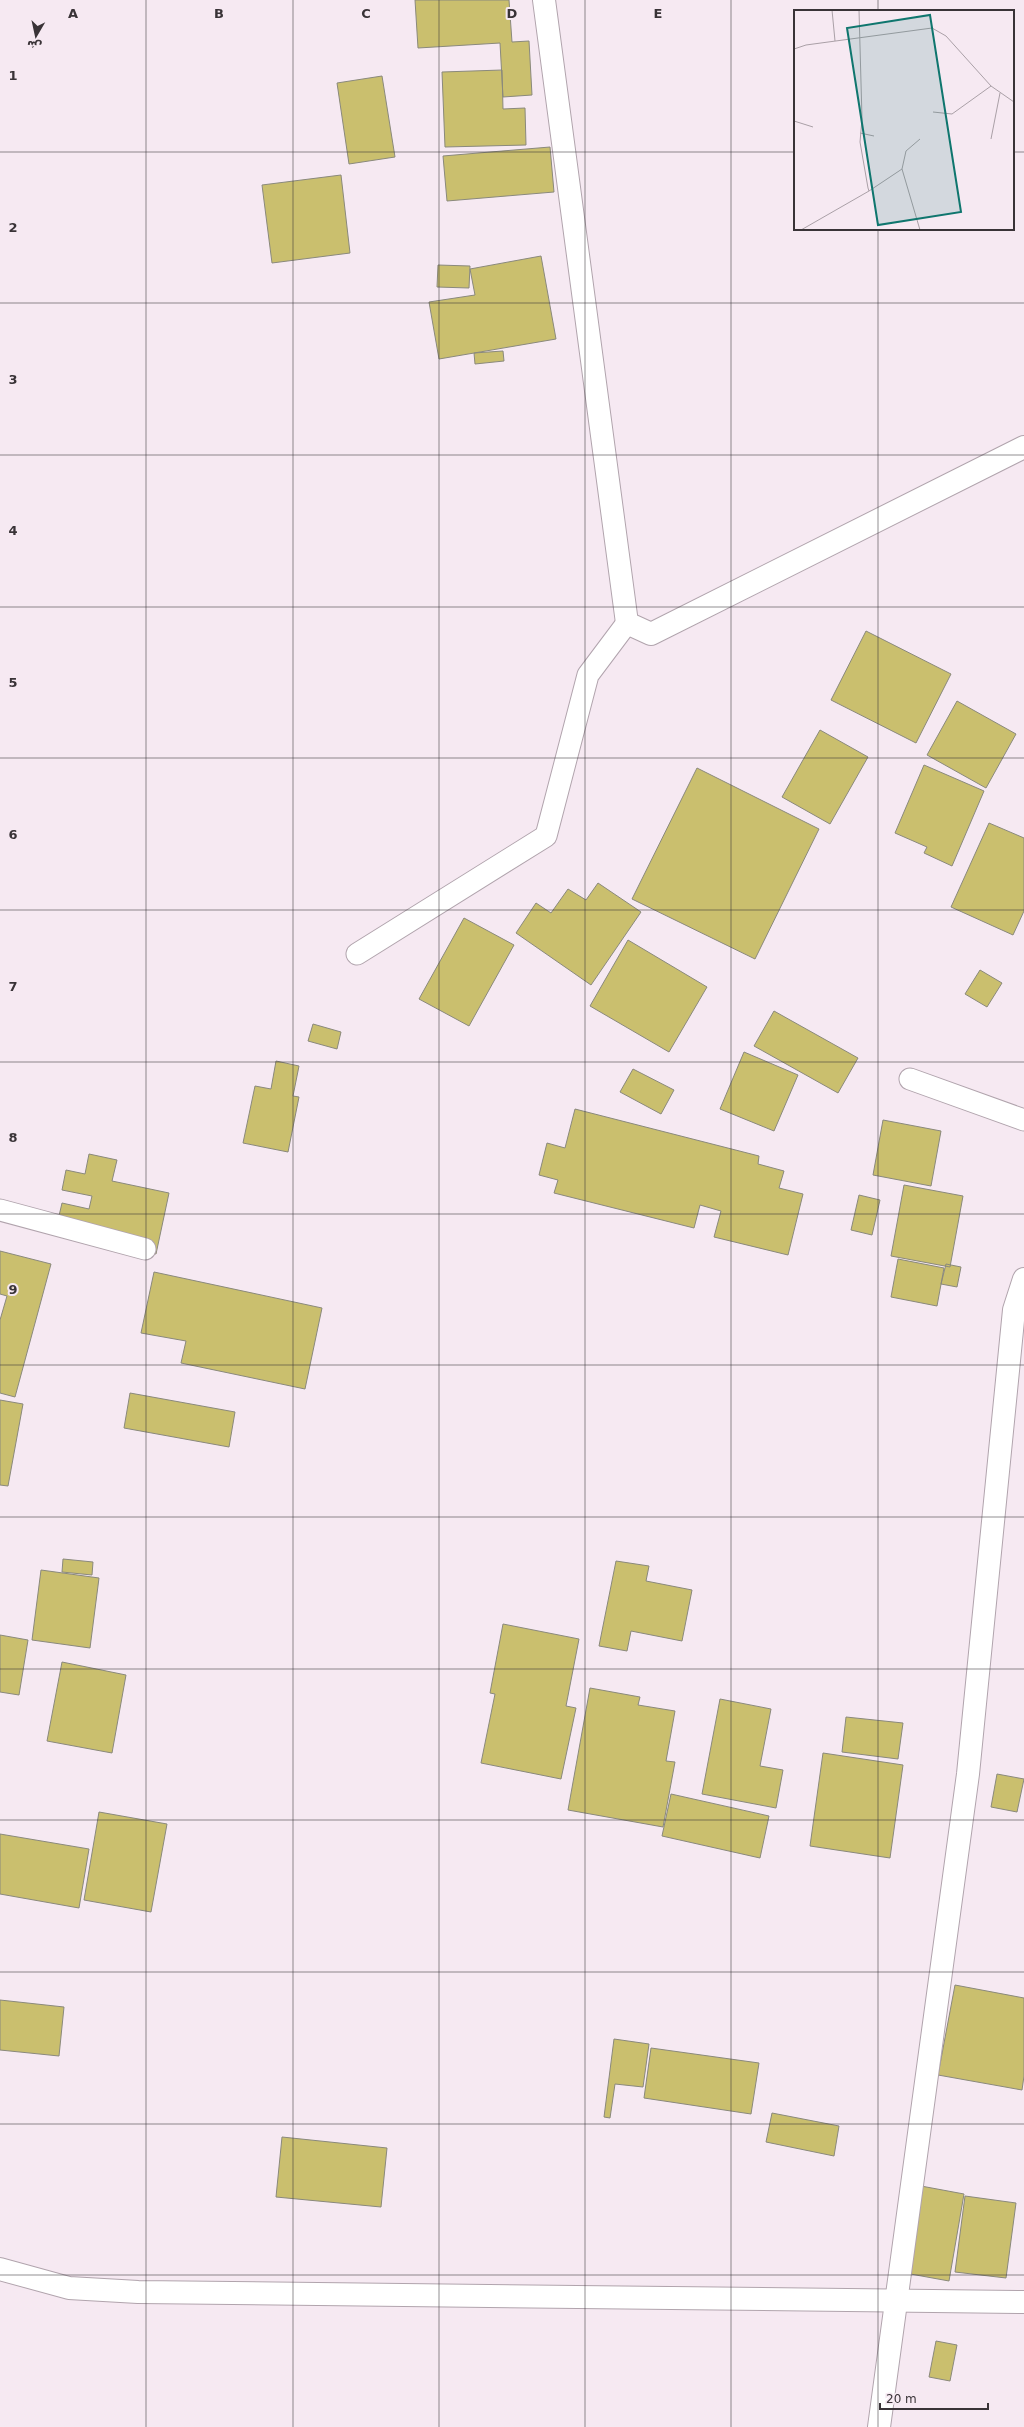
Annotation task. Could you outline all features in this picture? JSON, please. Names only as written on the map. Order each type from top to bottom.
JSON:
[{"type":"street","points":[[544,0],[627,623],[651,634],[1024,447]]},
{"type":"street","points":[[879,2427],[898,2301],[968,1774],[1014,1310],[1024,1279]]},
{"type":"street","points":[[0,2269],[69,2288],[138,2292],[1024,2302]]},
{"type":"lane","points":[[357,954],[546,836],[588,675],[627,623]]},
{"type":"lane","points":[[910,1079],[1024,1120]]},
{"type":"lane","points":[[0,1210],[145,1249]]},
{"type":"building","points":[[415,0],[509,0],[512,42],[529,41],[532,95],[503,97],[500,43],[418,48]]},
{"type":"building","points":[[502,70],[503,109],[525,108],[526,145],[445,147],[442,72]]},
{"type":"building","points":[[382,76],[395,157],[349,164],[337,83]]},
{"type":"building","points":[[550,147],[554,192],[447,201],[443,156]]},
{"type":"building","points":[[341,175],[350,253],[272,263],[262,185]]},
{"type":"building","points":[[541,256],[556,339],[439,359],[429,302],[475,295],[470,269]]},
{"type":"building","points":[[438,265],[470,266],[469,288],[437,287]]},
{"type":"building","points":[[503,351],[504,361],[475,364],[474,353]]},
{"type":"building","points":[[866,631],[951,674],[916,743],[831,700]]},
{"type":"building","points":[[957,701],[1016,734],[986,788],[927,755]]},
{"type":"building","points":[[820,730],[868,757],[830,824],[782,797]]},
{"type":"building","points":[[924,765],[984,791],[952,866],[924,853],[927,847],[895,833]]},
{"type":"building","points":[[697,768],[819,829],[755,959],[632,899]]},
{"type":"building","points":[[989,823],[1024,838],[1024,911],[1013,935],[951,907]]},
{"type":"building","points":[[598,883],[641,912],[591,985],[516,933],[536,903],[551,913],[568,889],[586,900]]},
{"type":"building","points":[[464,918],[514,945],[469,1026],[419,999]]},
{"type":"building","points":[[628,940],[707,987],[669,1052],[590,1006]]},
{"type":"building","points":[[980,970],[1002,983],[987,1007],[965,994]]},
{"type":"building","points":[[774,1011],[858,1058],[838,1093],[754,1046]]},
{"type":"building","points":[[313,1024],[341,1032],[337,1049],[308,1041]]},
{"type":"building","points":[[744,1052],[798,1075],[774,1131],[720,1109]]},
{"type":"building","points":[[276,1061],[299,1066],[293,1096],[299,1097],[288,1152],[243,1143],[255,1086],[271,1089]]},
{"type":"building","points":[[633,1069],[674,1090],[661,1114],[620,1092]]},
{"type":"building","points":[[575,1109],[759,1156],[758,1164],[784,1171],[779,1188],[803,1194],[788,1255],[714,1237],[721,1211],[700,1205],[694,1228],[554,1193],[558,1180],[539,1175],[547,1143],[565,1148]]},
{"type":"building","points":[[883,1120],[941,1131],[931,1186],[873,1175]]},
{"type":"building","points":[[89,1154],[117,1160],[112,1181],[169,1193],[156,1254],[55,1233],[62,1203],[89,1209],[92,1196],[62,1190],[66,1170],[85,1174]]},
{"type":"building","points":[[904,1185],[963,1196],[950,1267],[891,1256]]},
{"type":"building","points":[[859,1195],[880,1200],[872,1235],[851,1230]]},
{"type":"building","points":[[0,1251],[51,1264],[15,1397],[0,1393],[0,1320],[7,1296],[0,1294]]},
{"type":"building","points":[[898,1259],[944,1268],[937,1306],[891,1297]]},
{"type":"building","points":[[946,1264],[961,1267],[957,1287],[941,1284]]},
{"type":"building","points":[[154,1272],[322,1308],[305,1389],[181,1363],[186,1341],[141,1333]]},
{"type":"building","points":[[130,1393],[235,1412],[229,1447],[124,1428]]},
{"type":"building","points":[[0,1400],[23,1404],[8,1486],[0,1485]]},
{"type":"building","points":[[63,1559],[93,1562],[92,1575],[62,1572]]},
{"type":"building","points":[[616,1561],[649,1566],[646,1581],[692,1590],[682,1641],[631,1631],[627,1651],[599,1646]]},
{"type":"building","points":[[41,1570],[99,1578],[90,1648],[32,1640]]},
{"type":"building","points":[[503,1624],[579,1639],[566,1706],[576,1708],[561,1779],[481,1763],[495,1694],[490,1693]]},
{"type":"building","points":[[0,1635],[28,1640],[19,1695],[0,1692]]},
{"type":"building","points":[[62,1662],[126,1675],[112,1753],[47,1741]]},
{"type":"building","points":[[590,1688],[640,1697],[638,1705],[675,1711],[666,1761],[675,1762],[663,1827],[568,1810]]},
{"type":"building","points":[[720,1699],[771,1709],[760,1766],[783,1770],[776,1808],[702,1794]]},
{"type":"building","points":[[846,1717],[903,1723],[898,1759],[842,1752]]},
{"type":"building","points":[[823,1753],[903,1765],[890,1858],[810,1846]]},
{"type":"building","points":[[997,1774],[1024,1779],[1017,1812],[991,1807]]},
{"type":"building","points":[[671,1794],[769,1816],[760,1858],[662,1836]]},
{"type":"building","points":[[99,1812],[167,1824],[151,1912],[84,1900]]},
{"type":"building","points":[[0,1834],[89,1849],[79,1908],[0,1894]]},
{"type":"building","points":[[955,1985],[1024,1998],[1024,2076],[1022,2090],[938,2075]]},
{"type":"building","points":[[0,2000],[64,2007],[59,2056],[0,2050]]},
{"type":"building","points":[[614,2039],[649,2044],[643,2087],[615,2084],[610,2118],[604,2117]]},
{"type":"building","points":[[651,2048],[759,2063],[751,2114],[644,2098]]},
{"type":"building","points":[[772,2113],[839,2126],[834,2156],[766,2142]]},
{"type":"building","points":[[282,2137],[387,2148],[381,2207],[276,2197]]},
{"type":"building","points":[[921,2186],[964,2194],[949,2281],[905,2273]]},
{"type":"building","points":[[965,2196],[1016,2203],[1006,2278],[955,2272]]},
{"type":"building","points":[[936,2341],[957,2345],[950,2381],[929,2377]]}]
